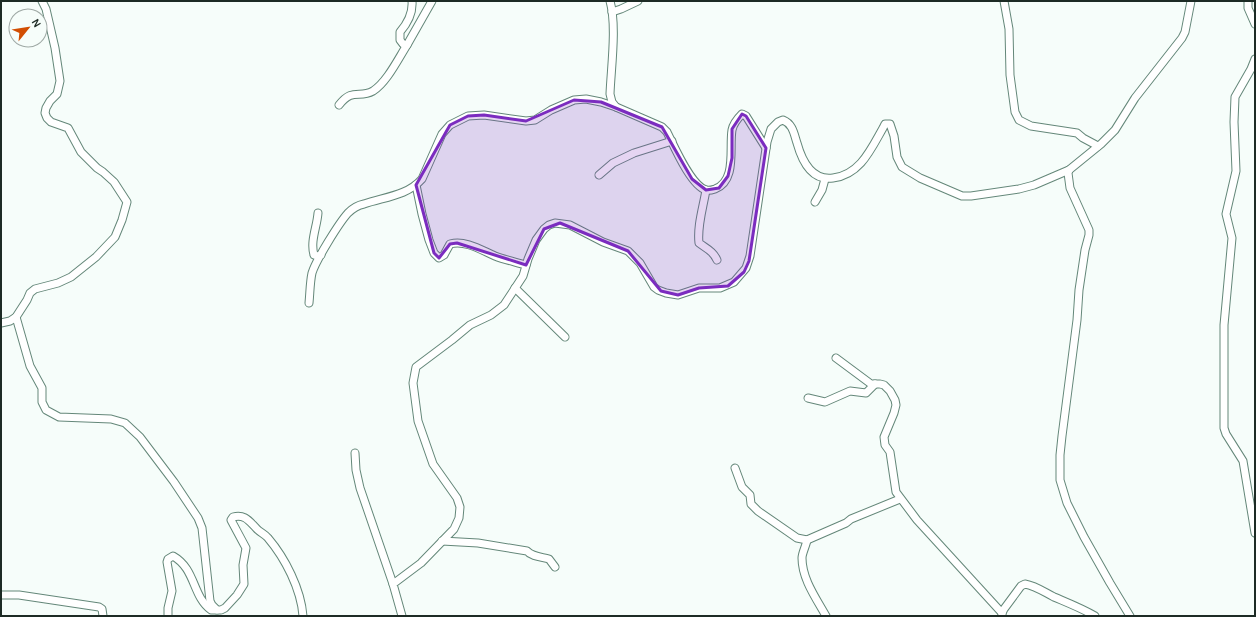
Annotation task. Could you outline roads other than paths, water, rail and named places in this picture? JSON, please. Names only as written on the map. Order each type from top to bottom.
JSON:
[{"type":"street","points":[[1,323],[10,321],[16,317],[27,300],[30,292],[71,277],[96,257],[115,237],[127,202],[114,182],[81,152],[68,128],[51,122],[47,118],[45,113],[46,108],[57,94],[60,81],[55,48],[46,9],[42,1]]},
{"type":"street","points":[[407,45],[403,44],[400,40],[400,32],[407,24],[412,1]]},
{"type":"street","points":[[339,105],[348,96],[368,93],[373,90],[387,76],[407,45],[432,1]]},
{"type":"street","points":[[610,1],[613,31],[610,94],[612,102],[616,107]]},
{"type":"street","points":[[612,12],[621,10],[638,1]]},
{"type":"street","points":[[393,584],[421,563],[457,525],[459,518],[459,504],[451,488],[435,469],[416,411],[413,383],[416,367],[470,325],[491,315],[499,309],[523,276],[534,244],[540,234],[550,225],[560,223],[570,225],[604,242],[628,251],[640,263],[654,287],[661,292],[678,295],[699,288],[720,288],[728,286],[744,272],[749,260],[766,148],[771,129],[778,122],[785,121],[793,131],[802,155],[810,170],[816,176],[825,179],[842,176],[858,166],[868,154],[886,124],[890,124],[894,136],[897,160],[902,167],[920,178],[962,196],[1019,189],[1034,185],[1069,170],[1115,130],[1142,87],[1182,38],[1191,1]]},
{"type":"street","points":[[1248,1],[1248,8],[1255,24]]},
{"type":"street","points":[[1005,2],[1009,28],[1010,75],[1015,112],[1019,120],[1031,126],[1077,133],[1098,146]]},
{"type":"street","points":[[1255,59],[1235,97],[1234,122],[1236,171],[1226,214],[1232,238],[1224,325],[1224,428],[1226,434],[1243,461],[1255,533]]},
{"type":"street","points":[[309,303],[312,272],[341,222],[349,212],[362,204],[406,192],[416,185],[422,179],[442,134],[450,124],[468,116],[484,115],[526,121],[535,120],[551,110],[574,100],[586,99],[601,102],[662,127],[667,132],[692,178],[699,186],[711,191],[719,188],[728,176],[732,158],[732,130],[742,114],[746,116],[766,148]]},
{"type":"street","points":[[599,176],[613,163],[634,153],[672,141]]},
{"type":"street","points":[[1069,170],[1068,176],[1070,188],[1089,230],[1089,235],[1085,250],[1079,290],[1077,320],[1060,449],[1060,480],[1067,503],[1087,543],[1130,616]]},
{"type":"street","points":[[815,202],[822,190],[825,179]]},
{"type":"street","points":[[416,185],[422,214],[434,253],[439,258],[444,256],[450,244],[457,243],[470,245],[496,256],[526,264]]},
{"type":"street","points":[[706,190],[700,224],[699,243],[710,250],[718,260]]},
{"type":"street","points":[[318,213],[312,246],[314,255],[321,255]]},
{"type":"street","points":[[515,288],[565,337]]},
{"type":"street","points":[[16,317],[30,366],[42,388],[42,402],[46,410],[59,417],[111,419],[125,423],[140,437],[174,482],[200,522],[202,528],[210,601],[217,610]]},
{"type":"street","points":[[836,358],[871,384],[884,385],[890,391],[896,405],[884,437],[885,445],[890,452],[896,492],[917,520],[1002,614],[1017,591],[1025,584],[1038,588],[1095,616]]},
{"type":"street","points":[[808,398],[825,402],[850,391],[866,393],[875,384]]},
{"type":"street","points":[[355,453],[356,470],[360,488],[393,584],[402,616]]},
{"type":"street","points":[[736,468],[742,487],[750,494],[751,504],[758,511],[797,538],[807,540],[846,523],[851,519],[900,499]]},
{"type":"street","points":[[168,616],[168,608],[172,591],[167,562],[168,559],[173,556],[182,562],[191,577],[201,600],[211,610],[221,610],[225,608],[237,596],[244,584],[246,548],[231,520],[233,517],[243,516],[251,521],[256,529],[267,537],[284,560],[290,571],[303,607],[303,616]]},
{"type":"street","points":[[807,540],[802,557],[804,571],[807,581],[826,616]]},
{"type":"street","points":[[442,541],[478,543],[527,551],[534,555],[550,559],[555,567]]},
{"type":"street","points":[[1,595],[19,595],[99,607],[102,609],[102,616]]}]
